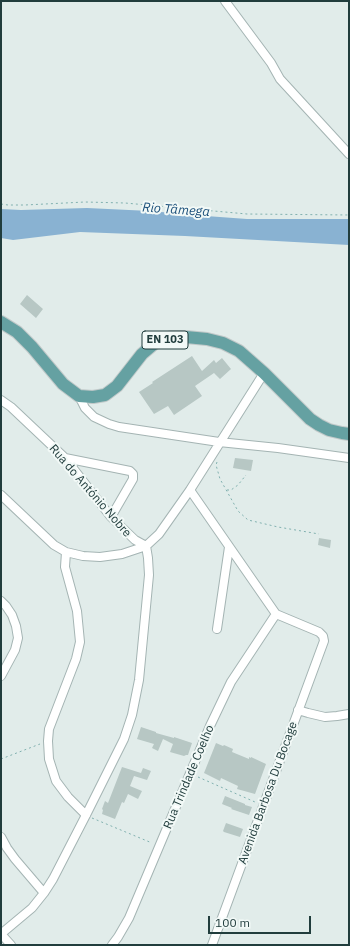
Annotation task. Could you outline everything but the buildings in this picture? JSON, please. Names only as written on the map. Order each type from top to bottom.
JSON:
[{"type":"main road","points":[[1,322],[17,332],[32,347],[63,384],[79,396]]},
{"type":"main road","name":"EN 103","points":[[79,396],[93,397],[105,395],[116,386],[142,354],[155,343],[171,337],[186,336],[222,343],[239,351],[264,373],[310,419],[329,430],[349,434]]},
{"type":"street","points":[[225,1],[271,63],[280,79],[349,154]]},
{"type":"street","points":[[1,495],[54,545],[66,552],[100,558],[122,554],[146,546],[159,534],[190,490],[264,373]]},
{"type":"street","points":[[79,396],[88,412],[94,417],[109,424],[220,442],[284,448],[349,458]]},
{"type":"street","name":"Rua do António Nobre","points":[[1,400],[11,407],[65,458],[111,517],[134,540],[146,546]]},
{"type":"street","points":[[65,458],[130,471],[133,474],[132,479],[111,517]]},
{"type":"street","points":[[190,490],[276,614]]},
{"type":"street","points":[[11,945],[1,934],[32,908],[44,893],[86,815],[124,739],[132,715],[138,680],[149,575],[146,546]]},
{"type":"street","points":[[218,629],[229,547]]},
{"type":"street","points":[[66,552],[65,567],[77,611],[80,642],[76,659],[49,729],[49,759],[56,781],[68,797],[86,815]]},
{"type":"street","points":[[1,601],[12,615],[18,638],[15,650],[1,676]]},
{"type":"street","name":"Avenida Barbosa Du Bocage","points":[[212,945],[324,641],[323,636],[319,632],[276,614]]},
{"type":"street","name":"Rua Trindade Coelho","points":[[112,945],[130,918],[210,726],[231,682],[276,614]]},
{"type":"street","points":[[298,710],[325,717],[349,714]]},
{"type":"street","points":[[1,837],[7,848],[44,893]]},
{"type":"path","points":[[1,204],[25,205],[86,202],[125,203],[247,214],[349,215]]},
{"type":"path","points":[[217,457],[216,465],[220,479],[238,511],[248,520],[319,534]]},
{"type":"path","points":[[227,490],[231,490],[238,485],[246,475]]},
{"type":"path","points":[[1,759],[48,741]]},
{"type":"path","points":[[190,773],[263,806]]},
{"type":"path","points":[[86,815],[160,846]]},
{"type":"water","points":[[87,208],[150,211],[247,219],[349,219],[349,245],[80,232],[13,240],[1,238],[1,209],[21,210]]},
{"type":"water label","name":"Rio Tâmega","points":[[176,210]]}]
